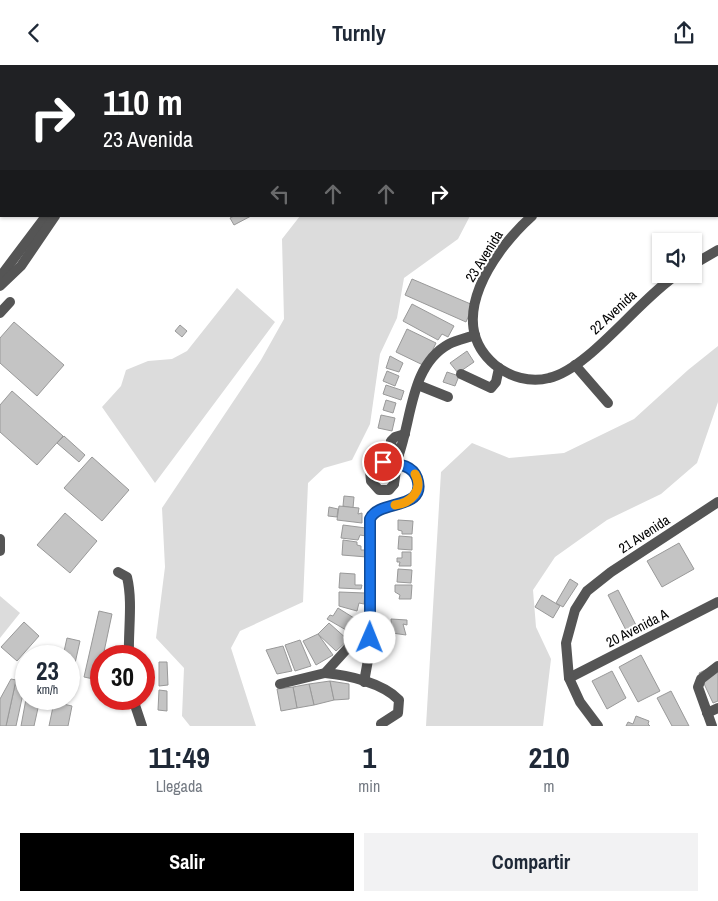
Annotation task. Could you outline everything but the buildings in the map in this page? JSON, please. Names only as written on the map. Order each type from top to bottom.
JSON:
[{"type":"street","name":"23 Avenida","points":[[475,335],[473,313],[482,282],[503,247],[531,217]]},
{"type":"street","points":[[0,277],[49,218]]},
{"type":"street","points":[[0,286],[21,266],[49,218]]},
{"type":"street","points":[[702,259],[718,250]]},
{"type":"street","name":"22 Avenida","points":[[572,367],[666,283]]},
{"type":"street","points":[[0,313],[10,302]]},
{"type":"street","points":[[364,682],[368,661],[370,620],[370,519],[372,514],[380,509],[410,501],[416,493],[418,485],[416,476],[405,466],[383,462],[370,471],[371,481],[379,490],[389,490],[394,484],[399,455],[422,371],[434,356],[450,344],[475,335],[484,354],[499,369],[518,377],[533,380],[548,378],[572,367],[608,403]]},
{"type":"street","points":[[461,374],[491,388],[496,382],[499,369]]},
{"type":"street","points":[[418,385],[448,397]]},
{"type":"street","name":"21 Avenida","points":[[569,678],[566,643],[575,610],[587,591],[612,572],[718,503]]},
{"type":"street","points":[[0,539],[0,551]]},
{"type":"street","points":[[118,572],[127,577],[130,590],[129,645]]},
{"type":"street","name":"20 Avenida A","points":[[569,678],[718,602]]},
{"type":"street","points":[[325,673],[350,646],[370,620]]},
{"type":"street","points":[[715,726],[707,713],[698,683],[718,666]]},
{"type":"street","points":[[280,684],[325,673],[364,682],[393,693],[399,700],[398,713],[381,724]]},
{"type":"street","points":[[569,678],[580,702],[598,726]]},
{"type":"street","points":[[707,713],[718,708]]},
{"type":"street","points":[[137,710],[142,726]]},
{"type":"shaded area","points":[[299,217],[469,217],[458,239],[404,278],[397,318],[380,354],[370,424],[352,460],[324,468],[308,483],[303,602],[240,631],[231,648],[256,726],[190,726],[182,716],[184,668],[156,638],[165,567],[162,508],[261,360],[284,319],[282,239]]},
{"type":"shaded area","points":[[237,288],[275,322],[155,483],[102,407],[121,386],[126,370],[148,361],[172,359],[187,351]]},
{"type":"shaded area","points":[[718,346],[718,402],[697,463],[661,494],[607,520],[555,557],[533,590],[536,627],[551,659],[543,726],[426,726],[441,472],[472,443],[509,458],[564,453],[634,419],[688,370]]},
{"type":"shaded area","points":[[0,596],[20,613],[0,638]]},
{"type":"slow traffic","points":[[395,505],[404,504],[414,497],[418,485],[415,474]]},
{"type":"route","points":[[370,638],[370,519],[375,511],[410,501],[414,497],[418,485],[414,472],[405,466],[383,462]]}]
